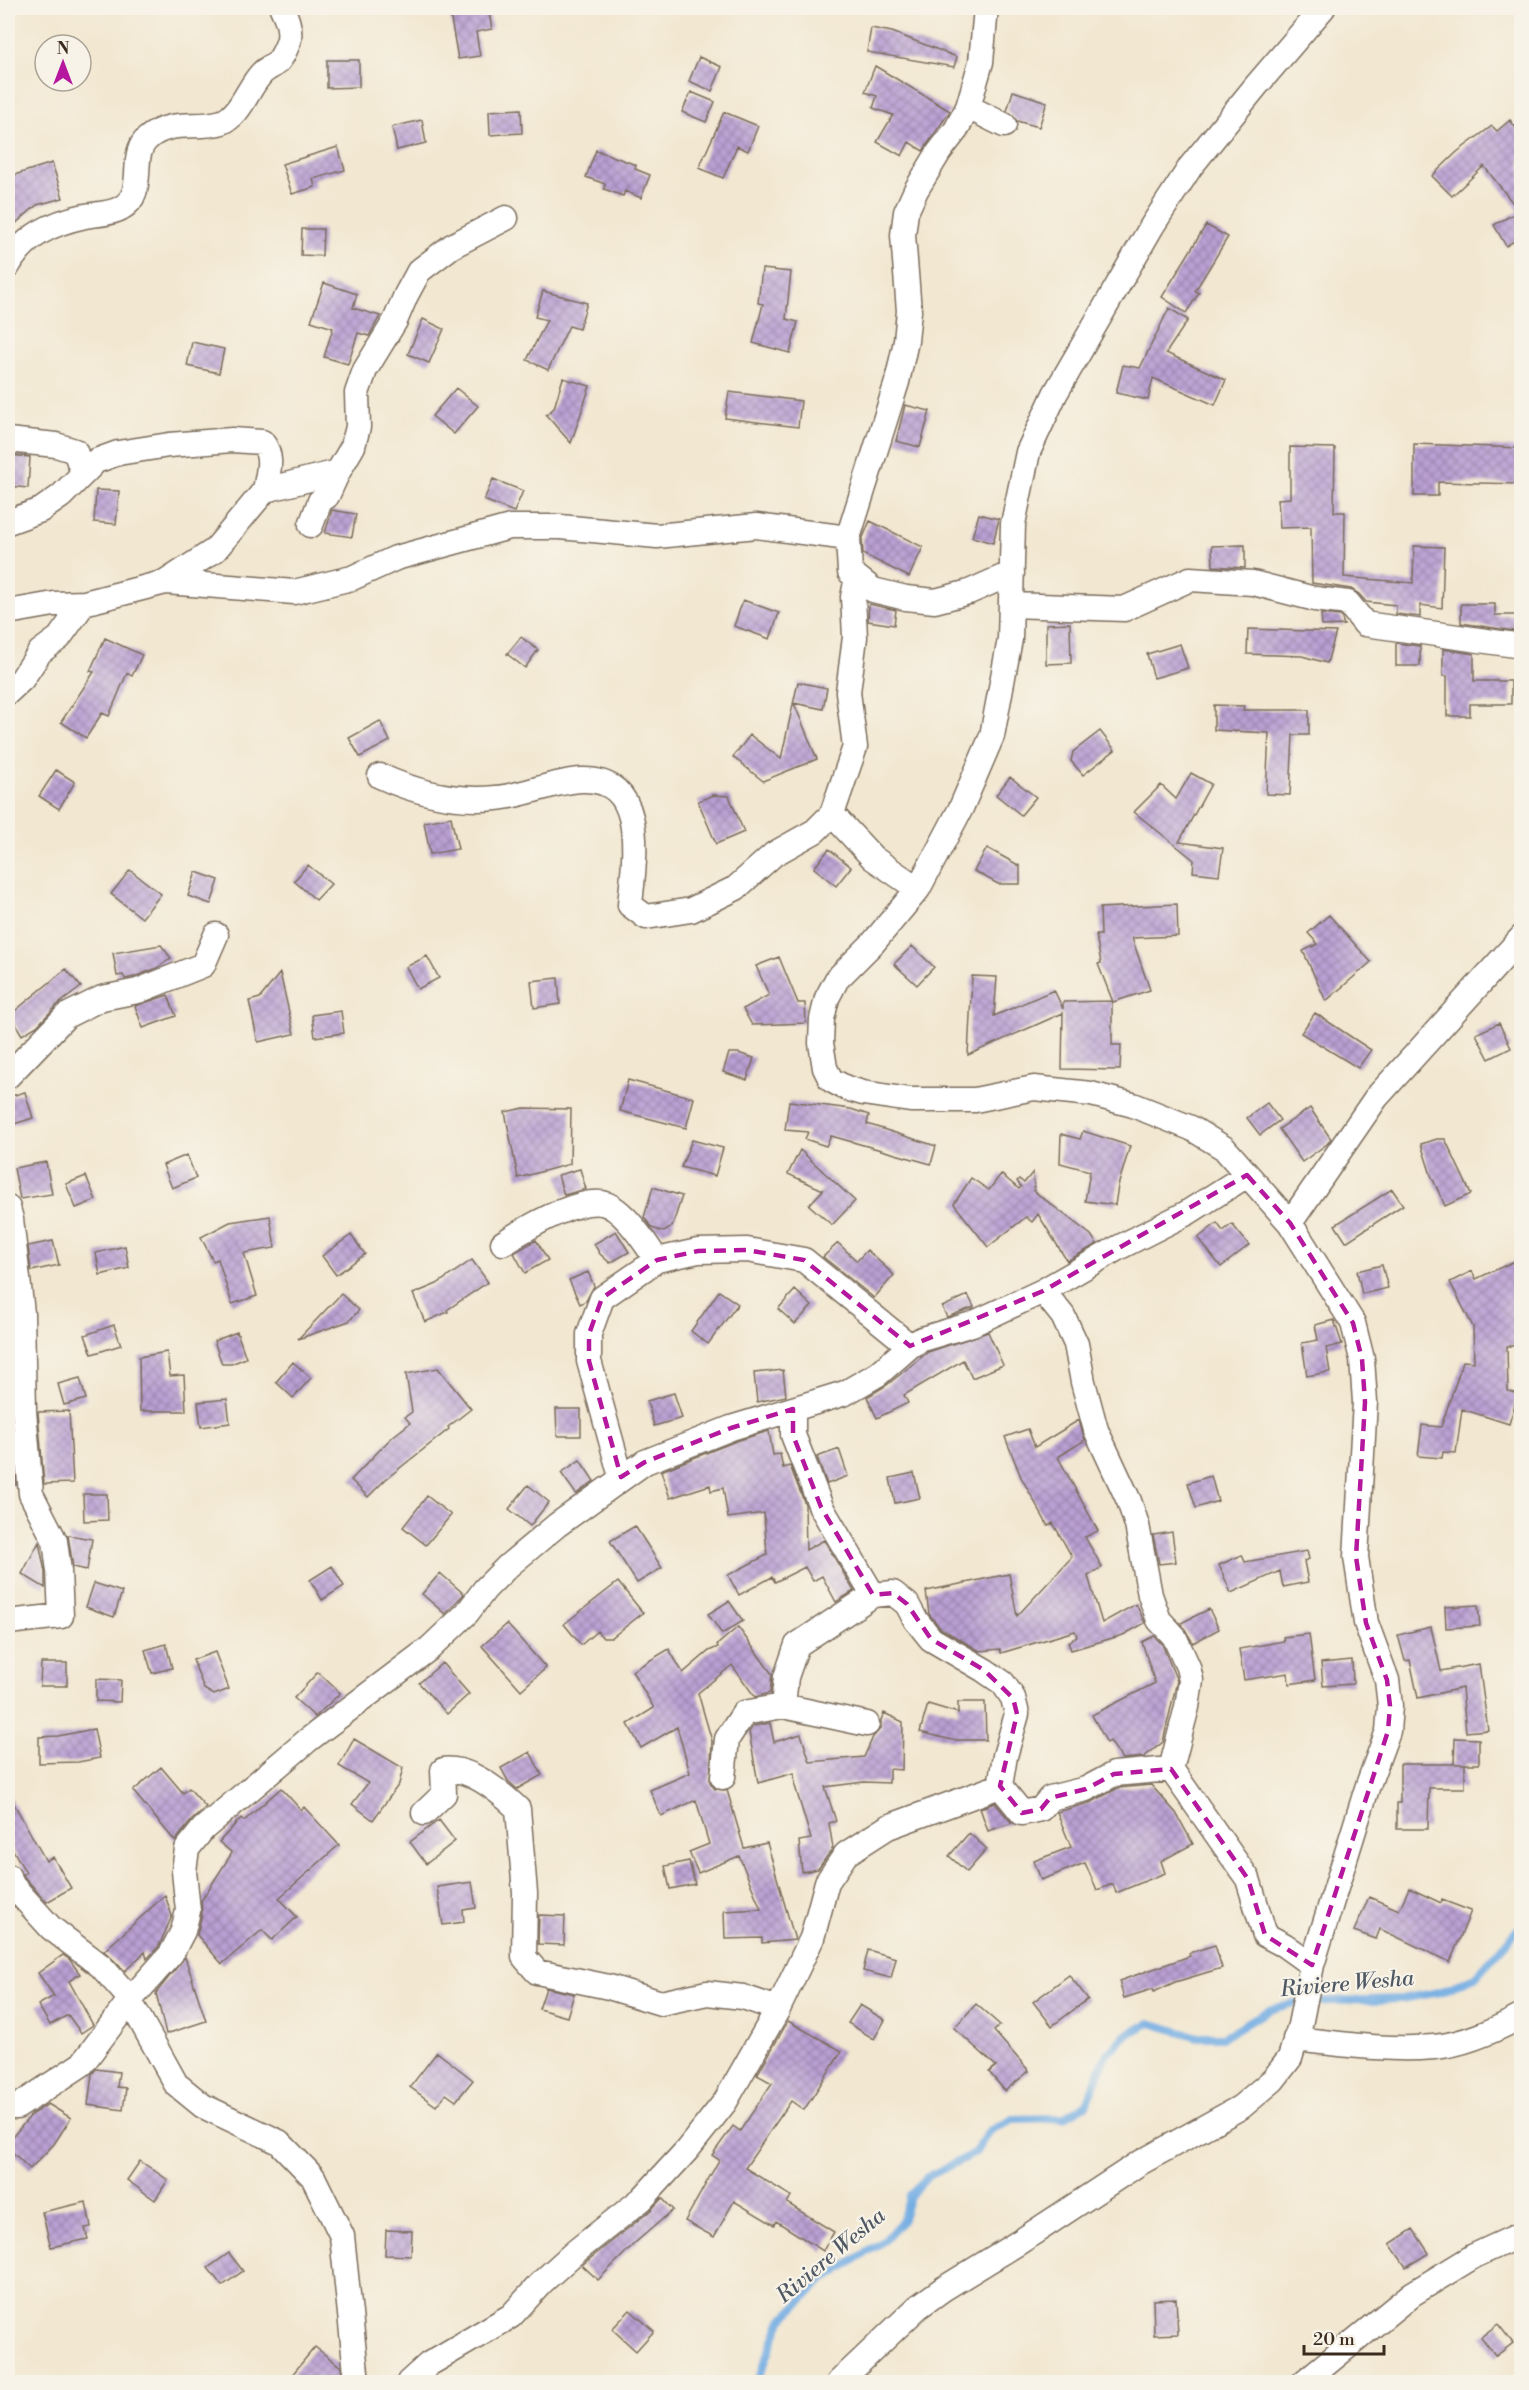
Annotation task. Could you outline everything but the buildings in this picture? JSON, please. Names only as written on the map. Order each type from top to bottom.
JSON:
[{"type":"street","points":[[8,266],[20,246],[31,236],[71,220],[122,208],[132,198],[138,182],[138,159],[146,140],[162,129],[222,122],[236,111],[262,73],[279,60],[289,40],[288,22],[282,8]]},
{"type":"street","points":[[986,8],[981,62],[968,107],[956,130],[939,152],[916,190],[906,212],[903,235],[909,311],[906,341],[897,382],[848,538],[850,572],[873,590],[935,601],[969,592],[1012,573]]},
{"type":"street","points":[[839,2382],[918,2307],[943,2289],[1138,2164],[1241,2107],[1273,2080],[1290,2058],[1310,1976],[1368,1785],[1388,1731],[1390,1706],[1387,1680],[1366,1623],[1356,1557],[1365,1402],[1362,1359],[1353,1323],[1290,1223],[1224,1148],[1191,1128],[1132,1105],[1091,1094],[1034,1088],[975,1100],[910,1100],[863,1093],[831,1080],[825,1068],[821,1043],[822,1019],[827,998],[837,979],[873,942],[918,889],[961,808],[992,736],[1010,639],[1013,524],[1028,453],[1055,393],[1152,226],[1191,166],[1323,8]]},
{"type":"street","points":[[968,107],[1004,125]]},
{"type":"street","points":[[311,525],[320,501],[327,496],[353,446],[358,427],[357,393],[364,370],[395,321],[419,271],[452,246],[506,218]]},
{"type":"street","points":[[8,440],[56,445],[75,451],[83,473]]},
{"type":"street","points":[[8,522],[41,510],[61,496],[96,461],[118,453],[169,445],[248,441],[262,442],[270,452],[265,490],[215,550],[166,582],[84,603],[54,604],[8,612]]},
{"type":"street","points":[[265,490],[338,472]]},
{"type":"street","points":[[166,582],[294,592],[352,578],[396,558],[510,527],[560,527],[657,536],[756,526],[848,538]]},
{"type":"street","points":[[380,776],[411,790],[469,799],[497,798],[582,780],[603,782],[615,788],[628,808],[634,829],[630,905],[646,917],[691,910],[736,888],[774,854],[815,831],[832,814],[855,747],[848,692],[855,637],[853,597],[857,578]]},
{"type":"street","points":[[1011,606],[1124,609],[1190,579],[1253,583],[1315,599],[1348,603],[1365,624],[1521,646]]},
{"type":"street","points":[[8,692],[22,679],[40,652],[58,638],[84,603]]},
{"type":"street","points":[[832,814],[873,858],[918,889]]},
{"type":"street","points":[[8,1076],[66,1016],[102,998],[138,991],[203,965],[216,934]]},
{"type":"street","points":[[1290,1223],[1376,1098],[1521,937]]},
{"type":"street","points":[[11,2112],[82,2064],[130,2000],[171,1954],[183,1930],[188,1911],[184,1871],[187,1849],[203,1829],[308,1740],[430,1648],[467,1614],[485,1589],[508,1566],[557,1525],[645,1462],[731,1428],[845,1393],[878,1374],[910,1346],[922,1339],[972,1324],[1043,1291],[1116,1249],[1186,1213],[1247,1175]]},
{"type":"street","points":[[503,1243],[536,1221],[576,1207],[602,1203],[619,1213],[639,1234],[657,1260]]},
{"type":"street","points":[[8,1208],[22,1313],[24,1411],[31,1494],[55,1541],[61,1616],[8,1622]]},
{"type":"street","points":[[621,1477],[589,1361],[589,1334],[602,1298],[657,1260],[698,1251],[747,1250],[804,1260],[910,1346]]},
{"type":"street","points":[[1043,1291],[1063,1316],[1076,1344],[1096,1430],[1130,1501],[1137,1525],[1150,1595],[1159,1620],[1174,1636],[1188,1667],[1191,1680],[1187,1707],[1171,1769],[1248,1879],[1265,1935],[1284,1945],[1310,1976]]},
{"type":"street","points":[[793,1409],[793,1435],[821,1507],[873,1595]]},
{"type":"street","points":[[783,1706],[786,1677],[797,1644],[873,1595],[893,1593],[907,1604],[915,1619],[931,1639],[1003,1683],[1013,1698],[1017,1714],[1005,1756],[1000,1786],[1022,1813],[1041,1809],[1050,1798],[1086,1789],[1114,1774],[1171,1769]]},
{"type":"street","points":[[723,1777],[727,1739],[744,1713],[783,1706],[867,1724]]},
{"type":"street","points":[[424,1813],[444,1794],[443,1770],[455,1769],[498,1790],[518,1809],[525,1893],[524,1957],[537,1972],[609,1987],[661,2003],[707,1993],[743,1997],[778,2009]]},
{"type":"street","points":[[409,2382],[429,2364],[511,2316],[567,2259],[642,2199],[687,2150],[725,2102],[778,2009],[812,1938],[827,1882],[846,1854],[888,1827],[1000,1786]]},
{"type":"street","points":[[8,1876],[13,1886],[51,1928],[101,1966],[130,2000],[176,2084],[204,2106],[279,2142],[313,2177],[342,2236],[357,2382]]},
{"type":"street","points":[[1298,2032],[1360,2046],[1436,2047],[1491,2032],[1521,2016]]},
{"type":"street","points":[[1304,2382],[1412,2294],[1474,2256],[1521,2234]]},
{"type":"highlighted area","points":[[1247,1175],[1290,1223],[1353,1323],[1362,1359],[1365,1402],[1356,1557],[1366,1623],[1387,1680],[1390,1706],[1388,1731],[1312,1965],[1265,1935],[1248,1879],[1171,1769],[1114,1774],[1086,1789],[1050,1798],[1041,1809],[1022,1813],[1000,1786],[1017,1714],[1013,1698],[984,1670],[931,1639],[907,1604],[893,1593],[873,1595],[821,1507],[793,1435],[793,1409],[731,1428],[645,1462],[621,1477],[589,1361],[589,1334],[602,1298],[657,1260],[698,1251],[747,1250],[804,1260],[910,1346],[1043,1291]]},
{"type":"waterway","name":"Riviere Wesha","points":[[757,2382],[782,2320],[820,2283],[885,2240],[902,2221],[910,2196],[927,2177],[975,2153],[989,2131],[1013,2119],[1063,2118],[1086,2105],[1107,2053],[1128,2034],[1150,2023],[1198,2037],[1223,2037],[1269,2010],[1297,2002],[1402,1999],[1439,1992],[1475,1977],[1522,1925]]}]
